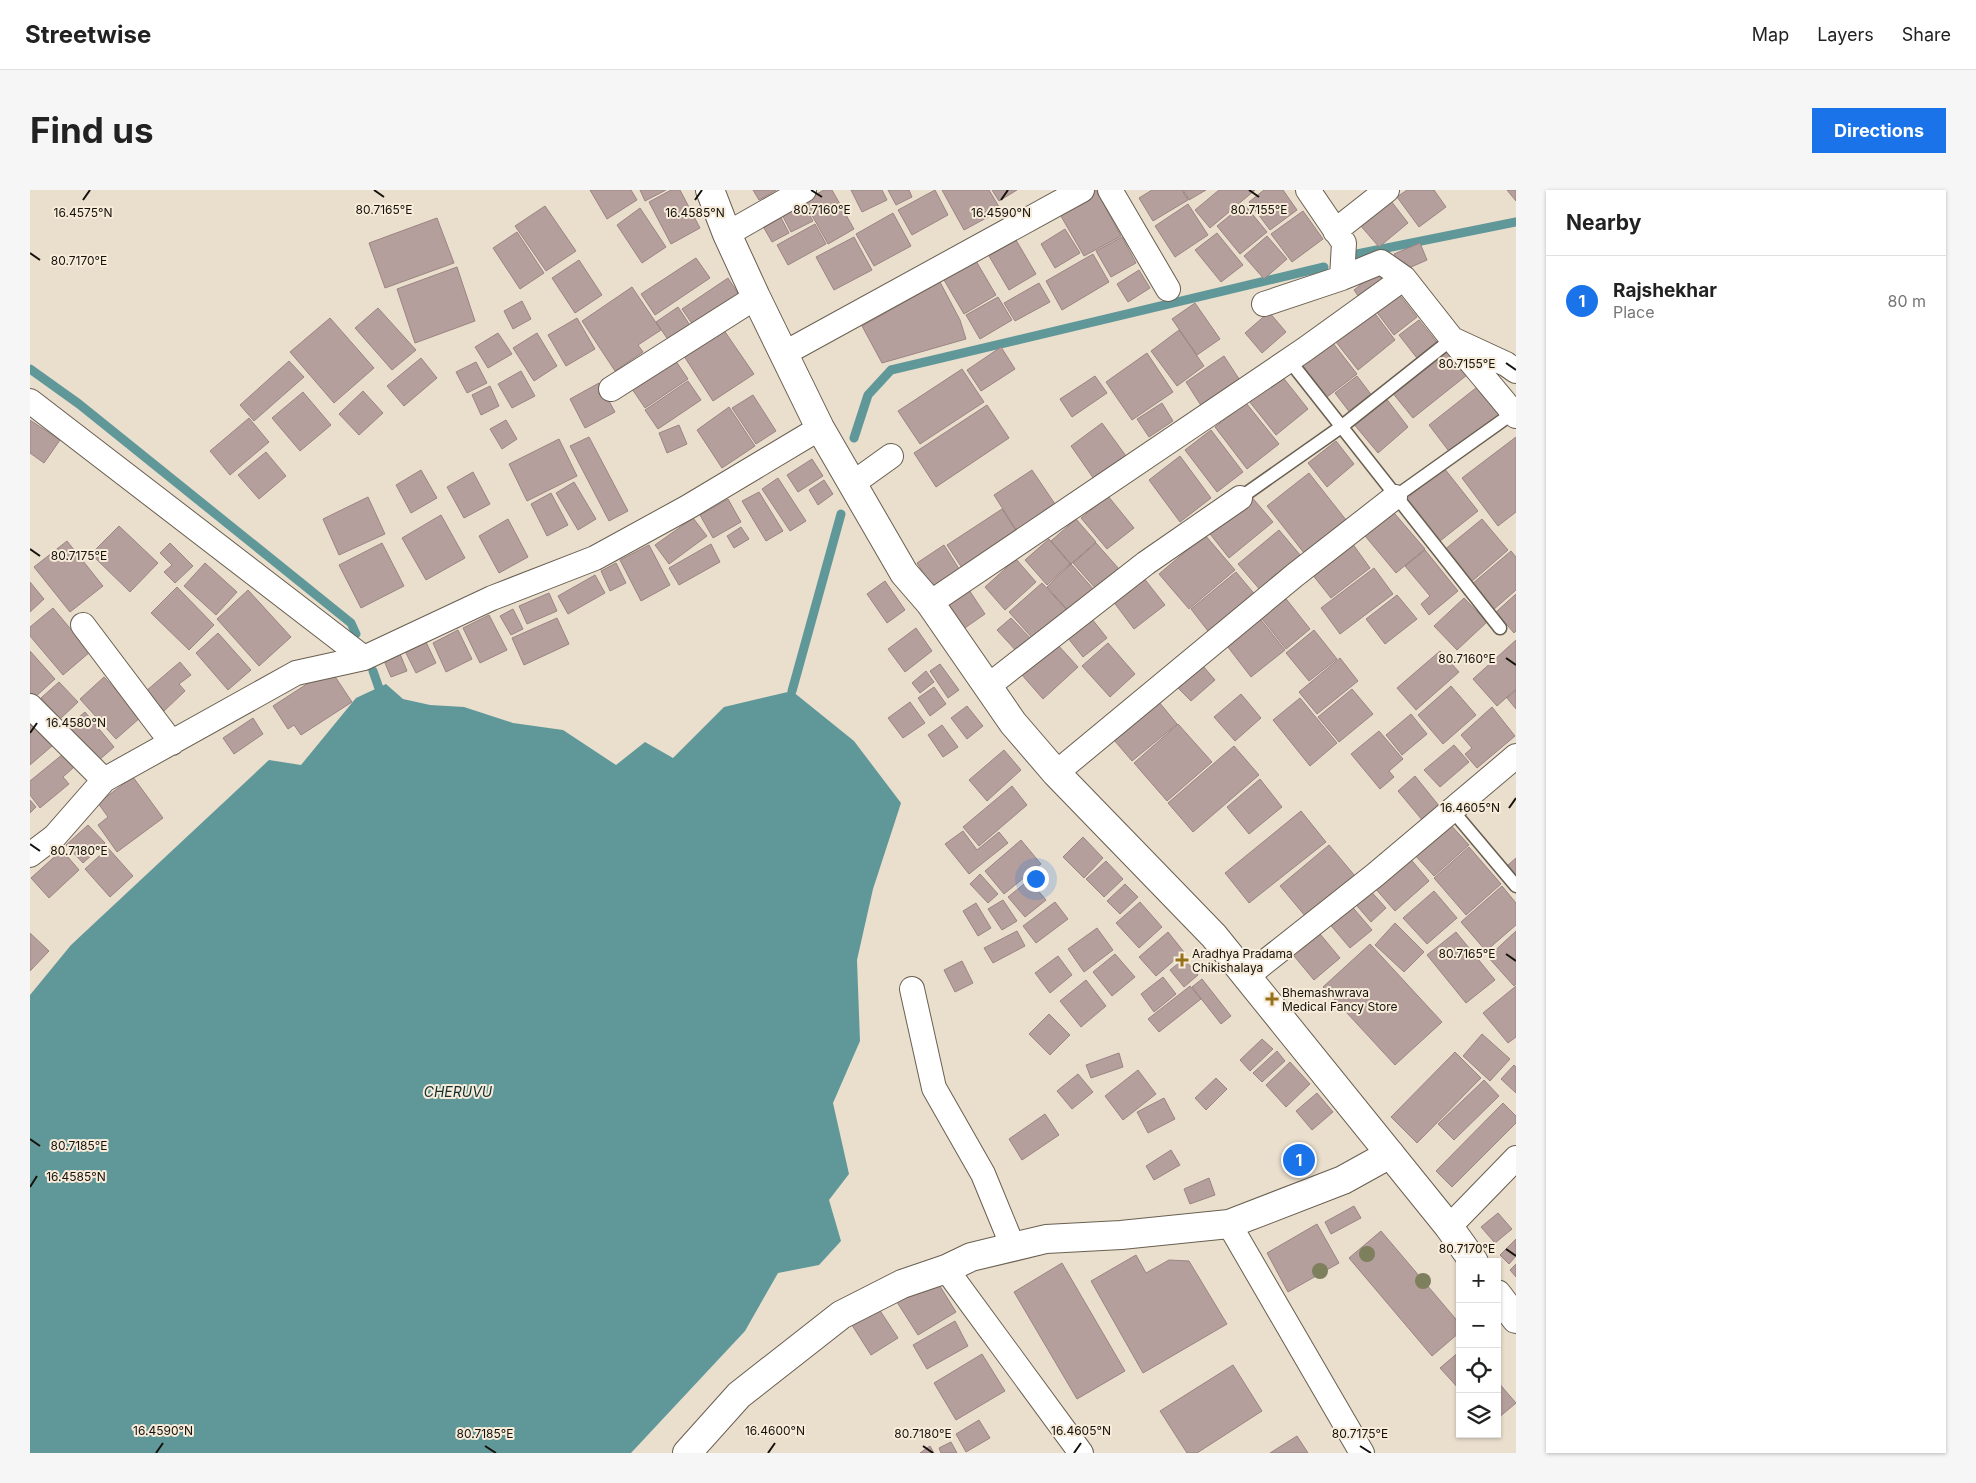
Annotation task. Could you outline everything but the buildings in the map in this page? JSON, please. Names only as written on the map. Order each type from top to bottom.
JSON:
[{"type":"main road","points":[[710,190],[727,234],[756,297],[820,428],[904,573],[930,603],[1013,723],[1056,774],[1214,936],[1390,1154],[1471,1258]]},
{"type":"main road","points":[[687,1453],[739,1395],[841,1315],[902,1284],[946,1269],[971,1257],[1046,1239],[1121,1235],[1230,1224],[1343,1180],[1390,1154]]},
{"type":"main road","points":[[1501,1299],[1516,1319]]},
{"type":"street","points":[[727,234],[804,190]]},
{"type":"street","points":[[785,353],[1082,190]]},
{"type":"street","points":[[1110,190],[1168,289]]},
{"type":"street","points":[[1308,190],[1344,243],[1342,278]]},
{"type":"street","points":[[1335,231],[1387,190]]},
{"type":"street","points":[[1264,304],[1342,278],[1381,262],[1404,278],[1515,415]]},
{"type":"street","points":[[930,603],[1288,360],[1404,278]]},
{"type":"street","points":[[611,389],[756,297]]},
{"type":"street","points":[[1452,339],[1506,364],[1516,371]]},
{"type":"street","points":[[30,401],[364,658]]},
{"type":"street","points":[[30,855],[55,836],[104,780],[296,672],[364,658],[492,598],[595,558],[688,507],[820,428]]},
{"type":"street","points":[[852,484],[891,456]]},
{"type":"street","points":[[1056,774],[1295,575],[1395,497]]},
{"type":"street","points":[[987,687],[1146,563],[1240,498]]},
{"type":"street","points":[[83,625],[172,743]]},
{"type":"street","points":[[30,706],[104,780]]},
{"type":"street","points":[[1246,977],[1375,875],[1516,756]]},
{"type":"street","points":[[912,989],[934,1088],[983,1174],[1013,1247]]},
{"type":"street","points":[[1449,1228],[1516,1158]]},
{"type":"street","points":[[1230,1224],[1362,1453]]},
{"type":"street","points":[[946,1269],[1081,1453]]},
{"type":"lane","points":[[1240,498],[1341,428],[1452,339]]},
{"type":"lane","points":[[1288,360],[1500,628]]},
{"type":"lane","points":[[1395,497],[1515,415]]},
{"type":"lane","points":[[1452,810],[1516,886]]},
{"type":"water","name":"CHERUVU","points":[[386,684],[403,699],[430,705],[464,707],[513,723],[563,730],[616,765],[645,742],[673,758],[724,707],[792,691],[854,741],[901,803],[873,889],[857,960],[860,1041],[833,1103],[849,1174],[829,1200],[841,1241],[819,1265],[778,1273],[745,1331],[631,1453],[30,1453],[30,995],[71,945],[269,760],[301,765],[356,698]]},
{"type":"waterway","points":[[1357,254],[1516,222]]},
{"type":"waterway","points":[[854,438],[868,395],[891,370],[1324,267]]},
{"type":"waterway","points":[[30,369],[79,404],[351,623],[356,634]]},
{"type":"waterway","points":[[792,691],[841,514]]},
{"type":"waterway","points":[[373,671],[382,697]]},
{"type":"place","name":"Aradhya Pradama Chikishalaya","points":[[1182,960]]},
{"type":"place","name":"Bhemashwrava Medical Fancy Store","points":[[1272,999]]},
{"type":"place","name":"Rajshekhar","points":[[1299,1160]]}]
